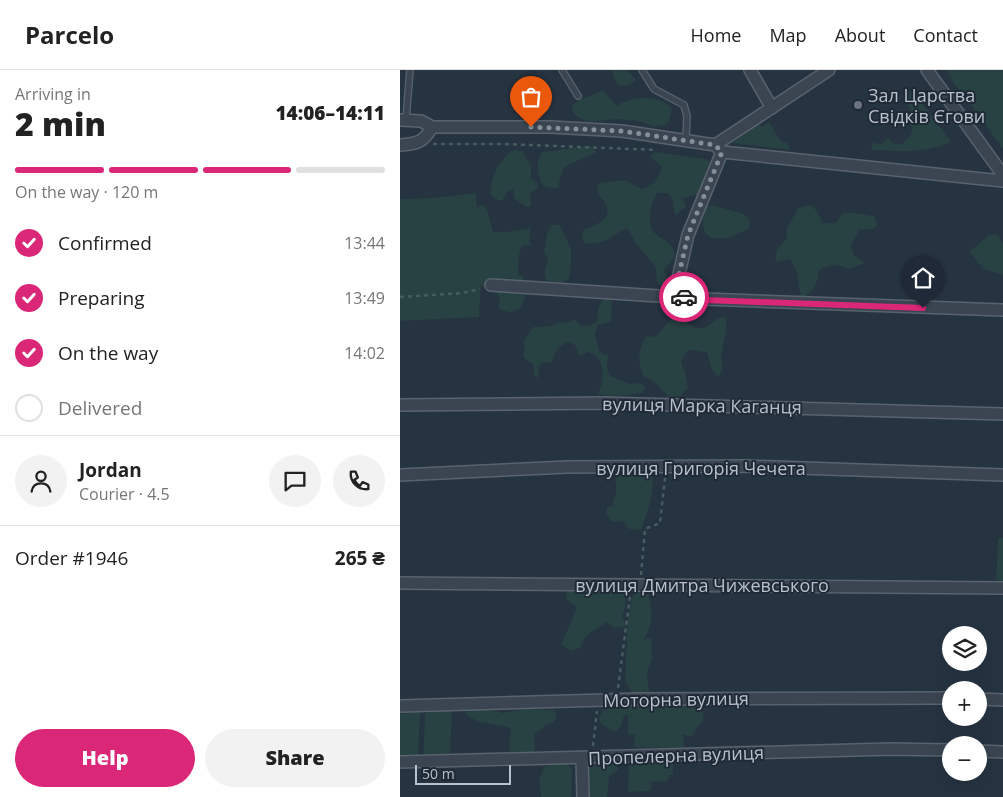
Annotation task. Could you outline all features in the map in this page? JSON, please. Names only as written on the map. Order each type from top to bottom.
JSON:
[{"type":"street","points":[[750,70],[772,108]]},
{"type":"street","points":[[674,296],[688,235],[719,148],[772,108],[829,70]]},
{"type":"street","points":[[927,70],[1003,175]]},
{"type":"street","points":[[403,121],[421,121],[432,127],[551,127],[613,131],[686,140],[719,148],[1003,182]]},
{"type":"street","points":[[400,145],[414,144],[426,137],[432,127]]},
{"type":"street","points":[[491,285],[674,296],[704,300],[1003,310]]},
{"type":"street","name":"вулиця Марка Каганця","points":[[400,405],[605,402],[1003,414]]},
{"type":"street","name":"вулиця Григорія Чечета","points":[[400,475],[567,467],[744,466],[1003,475]]},
{"type":"street","name":"вулиця Дмитра Чижевського","points":[[400,584],[1003,588]]},
{"type":"street","name":"Моторна вулиця","points":[[400,706],[617,699],[942,698]]},
{"type":"street","points":[[987,699],[1003,700]]},
{"type":"street","name":"Пропелерна вулиця","points":[[400,762],[891,749],[942,750]]},
{"type":"street","points":[[987,751],[1003,752]]},
{"type":"street","points":[[583,797],[587,758]]},
{"type":"lane","points":[[403,121],[410,70]]},
{"type":"lane","points":[[562,70],[578,96]]},
{"type":"lane","points":[[642,70],[654,89],[684,105],[687,116],[686,140]]},
{"type":"path","points":[[414,144],[505,144],[661,150]]},
{"type":"path","points":[[400,297],[478,291],[491,285]]},
{"type":"path","points":[[617,699],[645,530],[660,523],[667,466]]},
{"type":"path","points":[[587,758],[598,700]]},
{"type":"green space","points":[[611,70],[626,70],[636,80],[628,85],[618,85]]},
{"type":"green space","points":[[947,70],[1003,70],[1003,149],[954,84]]},
{"type":"green space","points":[[600,91],[604,91],[616,106],[638,98],[660,100],[672,109],[669,121],[665,125],[653,127],[643,122],[617,119],[587,122],[573,114],[572,105]]},
{"type":"green space","points":[[913,91],[951,142],[922,150],[871,150],[873,142],[881,145],[888,138],[893,144],[902,144],[911,135],[912,127],[906,121],[912,116],[904,94]]},
{"type":"green space","points":[[769,122],[782,143],[786,141],[791,150],[732,143],[759,124],[762,127]]},
{"type":"green space","points":[[590,146],[597,152],[567,166],[562,172],[558,189],[543,186],[538,169],[538,161],[542,152]]},
{"type":"green space","points":[[515,149],[523,152],[531,166],[531,179],[538,182],[538,188],[530,194],[531,206],[526,207],[514,198],[514,189],[508,191],[503,200],[498,200],[491,195],[492,182],[500,163]]},
{"type":"green space","points":[[655,152],[706,159],[711,164],[697,195],[683,198],[686,207],[675,216],[672,198],[668,193],[657,193],[653,201],[650,217],[651,227],[656,235],[672,246],[675,256],[663,271],[667,276],[664,287],[658,284],[655,266],[636,244],[627,228],[606,241],[598,243],[584,243],[582,238],[583,230],[597,224],[606,217],[607,207],[598,194],[597,184],[625,180],[641,189],[649,186],[657,178],[662,167],[650,157]]},
{"type":"green space","points":[[476,193],[477,208],[482,204],[487,210],[493,232],[531,228],[529,241],[531,245],[522,246],[519,255],[518,274],[524,277],[522,283],[527,292],[520,308],[514,312],[498,309],[500,301],[498,294],[481,285],[479,317],[400,321],[400,199],[433,198]]},
{"type":"green space","points":[[713,205],[744,214],[750,221],[748,230],[719,239],[707,235],[703,225],[704,213],[707,206]]},
{"type":"green space","points":[[811,205],[817,211],[823,223],[835,223],[844,213],[855,213],[874,216],[877,225],[873,229],[859,230],[851,246],[854,255],[865,263],[849,269],[834,265],[819,270],[814,287],[801,298],[797,272],[790,259],[775,262],[777,250],[787,238],[787,228],[798,208]]},
{"type":"green space","points":[[552,225],[560,225],[571,249],[569,279],[558,284],[546,281],[544,272],[548,259],[544,251],[547,234]]},
{"type":"green space","points":[[989,235],[998,235],[1003,244],[1003,275],[985,270],[969,252]]},
{"type":"green space","points":[[605,297],[612,301],[611,322],[598,325],[595,334],[599,351],[608,355],[607,367],[610,376],[630,384],[640,383],[646,386],[642,393],[614,396],[598,394],[601,386],[602,366],[598,358],[588,352],[582,356],[579,355],[575,345],[568,342],[557,350],[552,363],[540,364],[538,378],[534,376],[534,365],[523,356],[525,348],[523,342],[533,327],[552,326],[558,322],[568,323],[575,319],[581,326],[591,325],[597,322],[598,308]]},
{"type":"green space","points":[[675,315],[697,328],[707,327],[718,318],[724,316],[727,326],[721,358],[723,370],[718,377],[712,370],[707,353],[688,350],[681,362],[688,388],[681,396],[669,397],[655,383],[644,377],[639,357],[645,337],[656,336]]},
{"type":"green space","points":[[649,469],[653,484],[649,507],[641,530],[629,529],[622,521],[612,522],[606,515],[607,507],[612,507],[616,493],[616,478],[627,471]]},
{"type":"green space","points":[[998,538],[1003,538],[1003,582],[996,582]]},
{"type":"green space","points":[[574,589],[608,590],[624,593],[626,604],[622,616],[627,626],[615,628],[607,622],[586,636],[580,648],[571,651],[561,645],[577,607],[566,599],[567,591]]},
{"type":"green space","points":[[637,589],[648,593],[652,617],[647,634],[643,640],[651,637],[652,658],[647,674],[649,691],[645,696],[633,694],[625,681],[628,619],[632,598]]},
{"type":"green space","points":[[694,703],[702,709],[704,719],[691,737],[683,734],[684,748],[634,747],[635,734],[628,734],[628,714],[624,716],[621,726],[615,732],[601,724],[599,718],[604,708],[628,709],[628,704]]},
{"type":"green space","points":[[478,706],[503,713],[524,709],[554,710],[557,717],[554,723],[548,724],[534,734],[535,748],[533,758],[511,756],[509,744],[511,728],[479,722],[468,716],[464,709]]},
{"type":"green space","points":[[452,710],[450,760],[423,761],[425,713]]},
{"type":"green space","points":[[420,712],[418,761],[400,762],[400,713]]},
{"type":"green space","points":[[564,762],[572,769],[571,797],[541,797],[539,780],[545,766]]},
{"type":"green space","points":[[673,762],[673,774],[669,775],[668,781],[651,782],[651,791],[628,792],[629,765]]},
{"type":"green space","points":[[598,763],[613,764],[619,768],[609,777],[607,797],[584,797],[581,773]]},
{"type":"way so far","points":[[531,127],[622,131],[715,145],[722,152],[688,235],[674,296],[684,297]]},
{"type":"place","name":"Зал Царства Свідків Єгови","points":[[858,105]]},
{"type":"route","points":[[684,297],[704,300],[923,308]]}]
